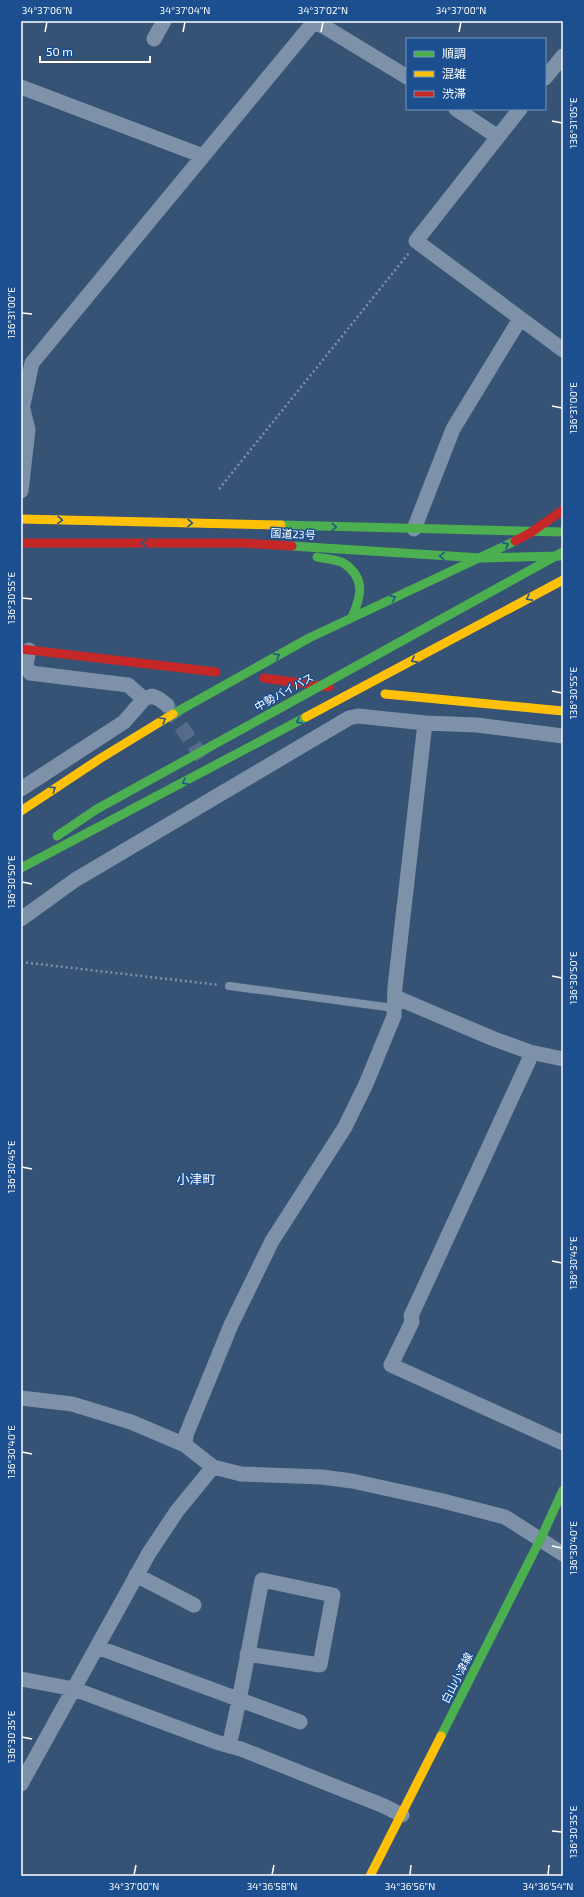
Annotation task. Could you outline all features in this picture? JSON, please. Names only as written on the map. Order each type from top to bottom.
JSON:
[{"type":"main road","points":[[444,530],[526,521],[563,509]]},
{"type":"main road","points":[[21,810],[78,772],[202,696],[352,617],[481,558],[531,532],[563,509]]},
{"type":"main road","name":"国道23号","points":[[21,519],[563,532]]},
{"type":"main road","name":"国道23号","points":[[21,542],[243,543],[481,558],[563,556]]},
{"type":"main road","points":[[243,543],[344,563],[356,576],[361,589],[360,599],[352,617]]},
{"type":"main road","name":"中勢バイパス","points":[[21,861],[97,809],[563,552]]},
{"type":"main road","points":[[21,868],[563,580]]},
{"type":"main road","points":[[25,649],[216,672]]},
{"type":"main road","points":[[264,678],[330,688]]},
{"type":"main road","points":[[385,694],[563,711]]},
{"type":"main road","name":"白山小津線","points":[[370,1876],[541,1538],[563,1490]]},
{"type":"street","points":[[154,39],[164,21]]},
{"type":"street","points":[[21,491],[28,430],[22,408],[32,363],[312,22],[326,27],[406,76]]},
{"type":"street","points":[[546,77],[563,56]]},
{"type":"street","points":[[21,87],[203,156]]},
{"type":"street","points":[[458,110],[498,137]]},
{"type":"street","points":[[519,110],[416,241],[563,350]]},
{"type":"street","points":[[414,529],[453,429],[520,318]]},
{"type":"street","points":[[25,649],[26,666],[30,673],[128,685],[144,699]]},
{"type":"street","points":[[21,789],[124,722],[144,699],[152,696],[158,698],[167,705]]},
{"type":"street","points":[[21,918],[75,880],[226,789],[349,718],[358,716],[425,723],[477,725],[563,736]]},
{"type":"street","points":[[185,1445],[186,1436],[231,1325],[272,1241],[345,1127],[394,1016],[394,1002],[425,723]]},
{"type":"street","points":[[214,774],[226,789]]},
{"type":"street","points":[[394,1002],[530,1052],[563,1059]]},
{"type":"street","points":[[530,1052],[529,1060],[411,1316],[412,1322],[391,1365],[563,1443]]},
{"type":"street","points":[[21,1398],[72,1404],[131,1422],[185,1445],[213,1467],[241,1474],[322,1477],[352,1481],[438,1500],[505,1517],[541,1538],[563,1554]]},
{"type":"street","points":[[21,1784],[136,1575],[177,1511],[213,1467]]},
{"type":"street","points":[[136,1575],[194,1605]]},
{"type":"street","points":[[230,1746],[240,1700],[247,1654],[262,1580],[333,1595],[320,1665],[247,1654]]},
{"type":"street","points":[[97,1647],[300,1722]]},
{"type":"street","points":[[21,1679],[74,1689],[230,1746],[384,1806],[402,1815]]},
{"type":"lane","points":[[229,986],[394,1002]]},
{"type":"path","points":[[219,489],[405,260],[416,241]]},
{"type":"path","points":[[21,962],[229,986]]},
{"type":"tunnel","points":[[168,707],[204,760]]},
{"type":"traffic: fast","points":[[281,525],[563,532]]},
{"type":"traffic: fast","points":[[173,714],[309,638],[515,541]]},
{"type":"traffic: fast","points":[[292,546],[481,558],[561,556]]},
{"type":"traffic: fast","points":[[273,712],[563,552]]},
{"type":"traffic: fast","points":[[317,557],[342,562],[352,570],[356,576],[360,589],[358,602],[352,617]]},
{"type":"traffic: fast","points":[[57,836],[97,809],[273,712]]},
{"type":"traffic: fast","points":[[21,868],[306,717]]},
{"type":"traffic: fast","points":[[441,1736],[541,1538],[563,1490]]},
{"type":"traffic: slow","points":[[21,519],[281,525]]},
{"type":"traffic: slow","points":[[306,717],[563,580]]},
{"type":"traffic: slow","points":[[385,694],[563,711]]},
{"type":"traffic: slow","points":[[21,811],[101,758],[173,714]]},
{"type":"traffic: slow","points":[[370,1876],[441,1736]]},
{"type":"traffic: jam","points":[[515,541],[530,533],[563,510]]},
{"type":"traffic: jam","points":[[21,543],[243,543],[292,546]]},
{"type":"traffic: jam","points":[[21,649],[216,672]]},
{"type":"traffic: jam","points":[[264,678],[329,687]]},
{"type":"district","name":"小津町","points":[[196,1179]]}]
